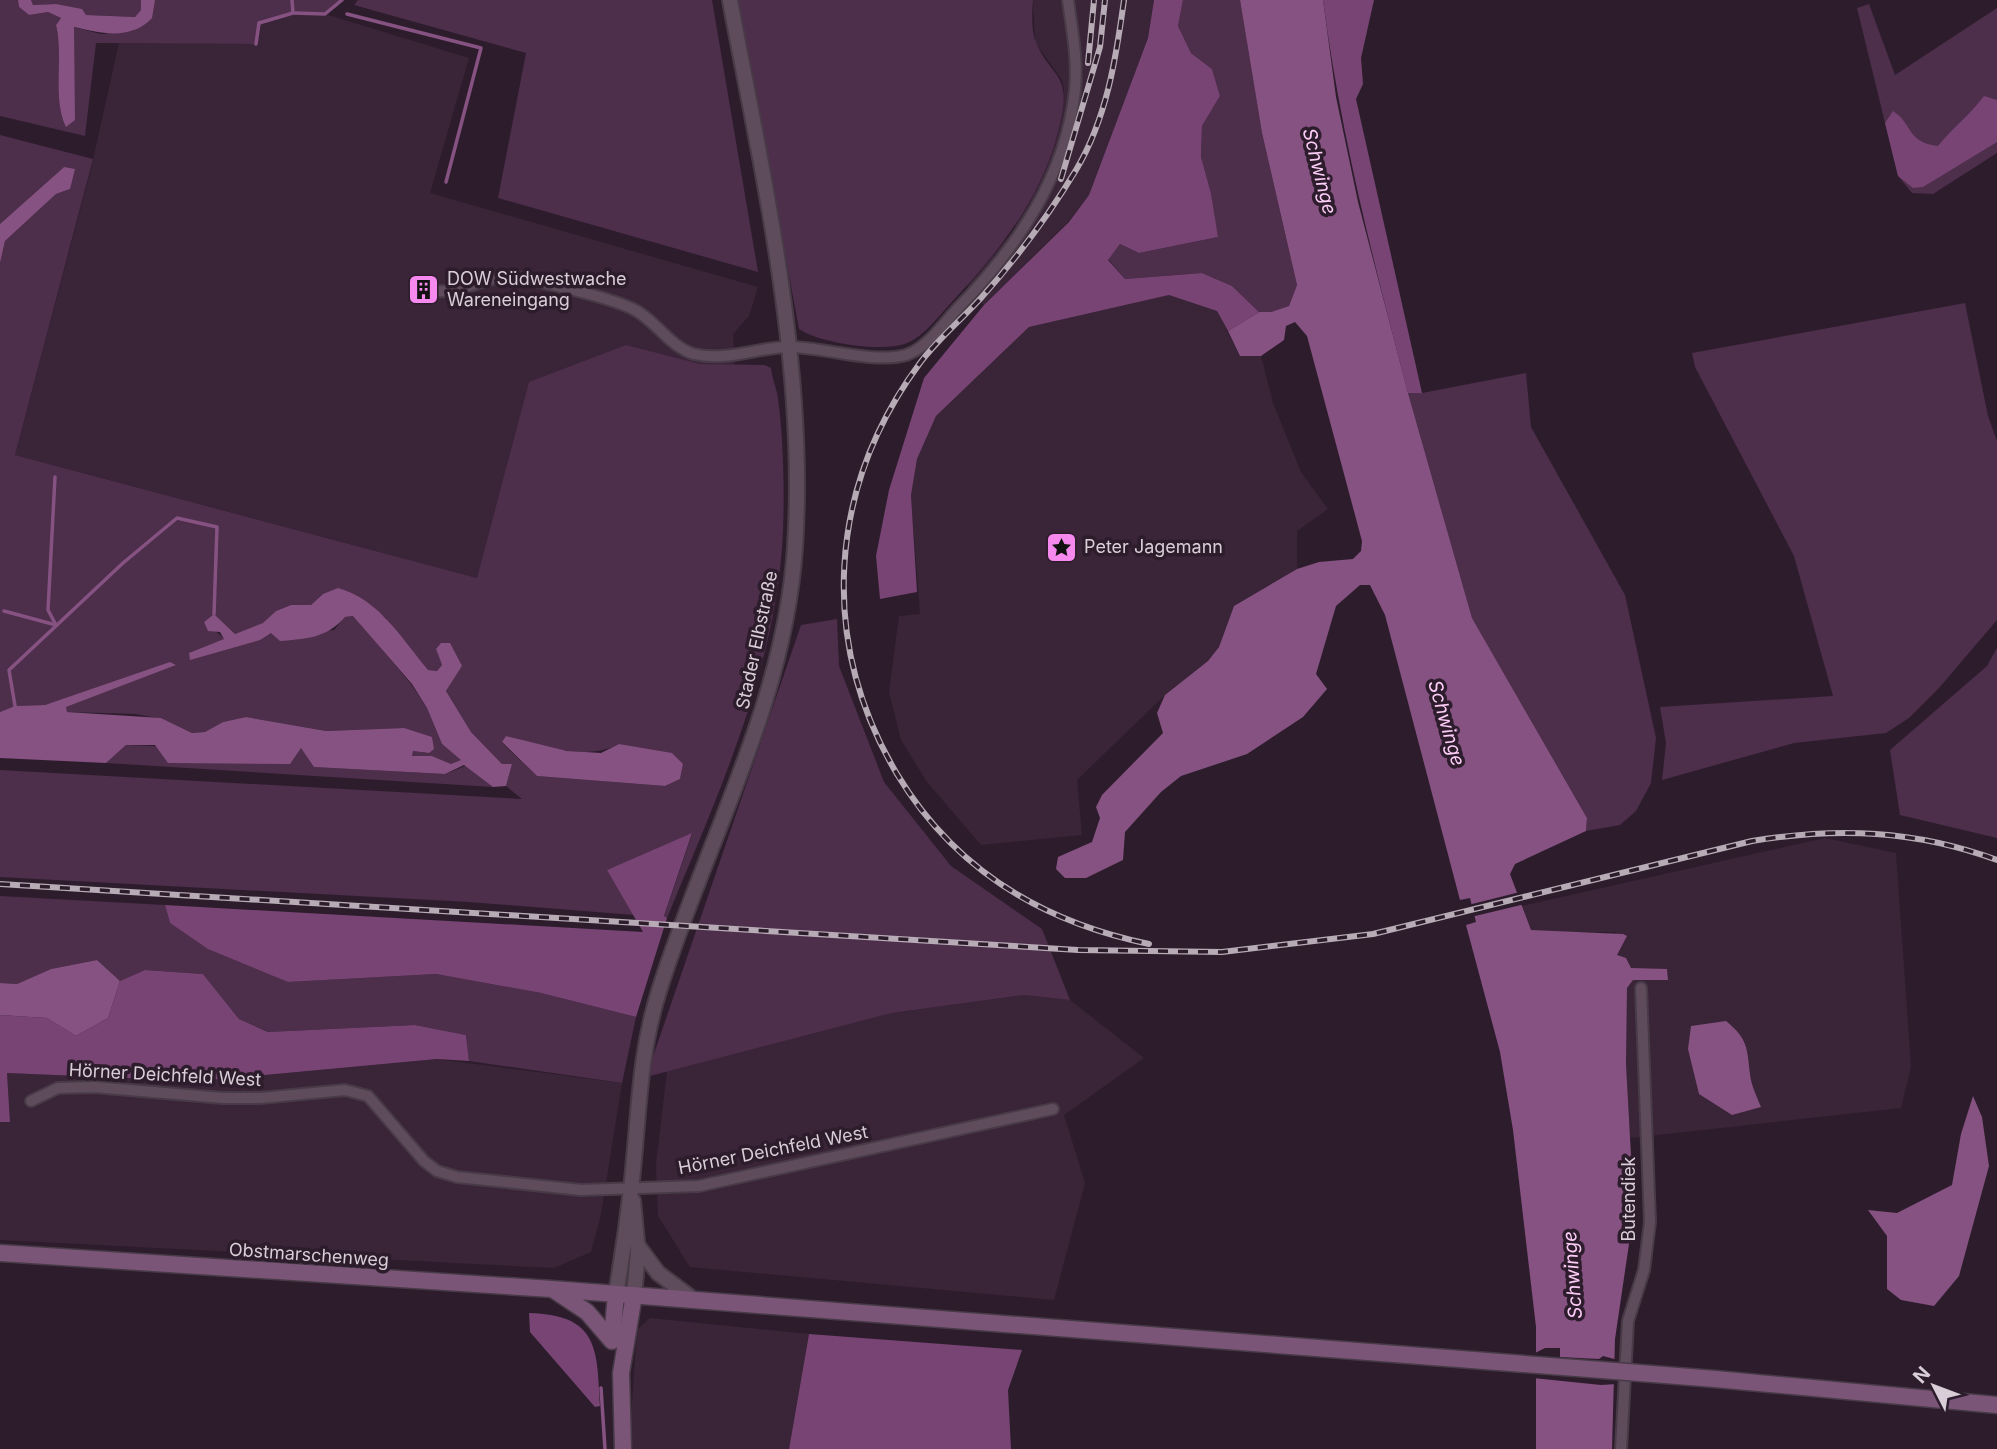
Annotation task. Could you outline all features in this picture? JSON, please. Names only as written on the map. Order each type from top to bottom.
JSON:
[{"type":"main road","name":"Obstmarschenweg","points":[[0,1254],[634,1295],[1715,1378],[1992,1404]]},
{"type":"main road","points":[[552,1289],[587,1312],[612,1341]]},
{"type":"main road","points":[[616,1294],[612,1341],[621,1373]]},
{"type":"main road","points":[[623,1449],[621,1373],[634,1295]]},
{"type":"street","name":"Stader Elbstraße","points":[[616,1294],[631,1189],[638,1088],[656,1003],[754,738],[786,616],[795,550],[797,449],[788,346],[765,194],[730,0]]},
{"type":"street","points":[[425,289],[440,293],[460,291],[496,278],[517,278],[637,310],[677,345],[695,354],[734,354],[788,346],[883,356],[906,355],[923,345],[964,302],[1020,234],[1049,185],[1067,134],[1075,76],[1068,0]]},
{"type":"street","name":"Butendiek","points":[[1621,1449],[1628,1321],[1644,1270],[1650,1222],[1641,988]]},
{"type":"street","name":"Hörner Deichfeld West","points":[[32,1101],[58,1088],[94,1087],[223,1098],[260,1098],[345,1090],[368,1096],[424,1161],[437,1171],[457,1177],[581,1190],[699,1185],[1053,1110]]},
{"type":"street","name":"Stader Elbstraße","points":[[631,1189],[638,1245],[634,1295]]},
{"type":"street","points":[[638,1245],[658,1273],[694,1300]]},
{"type":"shaded area","points":[[0,0],[18,0],[19,7],[29,15],[48,12],[61,18],[56,25],[75,119],[73,27],[101,34],[133,31],[155,0],[342,0],[325,14],[293,13],[259,23],[256,44],[96,43],[85,136],[0,116]]},
{"type":"shaded area","points":[[31,0],[141,0],[142,10],[135,17],[86,15],[56,4],[33,5]]},
{"type":"shaded area","points":[[358,0],[712,0],[758,272],[498,198],[526,53],[354,5]]},
{"type":"shaded area","points":[[738,0],[1033,0],[1034,38],[1058,76],[1063,92],[1061,119],[1054,146],[1032,196],[1003,242],[969,284],[925,331],[913,340],[897,346],[868,347],[836,342],[799,329]]},
{"type":"shaded area","points":[[1033,0],[1154,0],[1148,38],[1089,195],[1069,221],[984,305],[967,286],[1014,230],[1064,90],[1062,80],[1035,42]]},
{"type":"shaded area","points":[[1154,0],[1183,0],[1178,26],[1191,53],[1212,69],[1220,96],[1202,126],[1201,157],[1218,237],[1139,253],[1120,244],[1108,260],[1125,279],[1202,273],[1232,286],[1259,312],[1228,331],[1217,311],[1169,295],[1029,327],[936,416],[917,459],[911,495],[917,592],[880,599],[876,556],[889,490],[924,378],[984,305],[1069,222],[1089,195],[1148,38]]},
{"type":"shaded area","points":[[1183,0],[1240,0],[1262,133],[1297,285],[1289,306],[1271,312],[1259,312],[1232,286],[1202,273],[1125,279],[1108,259],[1120,244],[1139,253],[1218,237],[1201,157],[1202,126],[1220,96],[1212,69],[1191,53],[1178,26]]},
{"type":"shaded area","points":[[1323,0],[1374,0],[1361,58],[1363,84],[1356,99],[1422,393],[1408,393],[1382,295],[1339,100]]},
{"type":"shaded area","points":[[1869,4],[1895,75],[1997,8],[1997,153],[1933,194],[1912,193],[1898,176],[1857,8]]},
{"type":"shaded area","points":[[293,13],[325,14],[469,58],[430,193],[758,287],[749,316],[733,334],[750,651],[15,455],[90,173],[119,43],[256,44],[259,23]]},
{"type":"shaded area","points":[[1984,96],[1997,100],[1997,142],[1923,187],[1913,188],[1898,176],[1885,123],[1893,111],[1920,141],[1938,146]]},
{"type":"shaded area","points":[[0,135],[93,159],[15,455],[477,578],[529,382],[626,345],[700,364],[765,365],[771,368],[780,415],[783,513],[782,548],[767,644],[739,737],[667,918],[664,917],[692,834],[608,870],[634,915],[469,902],[0,877],[0,770],[522,799],[506,786],[512,764],[502,764],[471,732],[446,691],[462,666],[436,649],[442,665],[437,671],[427,670],[385,617],[323,594],[311,605],[291,605],[276,611],[264,623],[235,634],[214,614],[204,622],[225,639],[190,653],[272,633],[334,630],[345,617],[354,616],[411,684],[427,708],[442,744],[462,760],[451,764],[432,756],[412,756],[413,751],[429,753],[404,728],[326,731],[246,717],[223,722],[205,732],[192,733],[163,719],[135,714],[67,712],[65,707],[175,665],[45,705],[16,706],[0,712],[0,263],[5,241],[56,194],[70,189],[64,167],[0,224]],"holes":[[[506,736],[578,752],[592,752],[619,744],[683,764],[680,779],[665,786],[537,776],[502,743]]]},
{"type":"shaded area","points":[[1169,295],[1217,311],[1240,356],[1261,356],[1273,403],[1301,472],[1328,509],[1297,531],[1297,569],[1234,606],[1219,647],[1208,661],[1165,695],[1077,780],[1082,835],[981,845],[927,782],[901,740],[889,692],[899,616],[920,614],[911,495],[917,459],[936,416],[1029,327]]},
{"type":"shaded area","points":[[1965,303],[1988,416],[1997,441],[1997,620],[1939,688],[1909,718],[1886,733],[1794,743],[1662,780],[1666,743],[1660,707],[1833,696],[1794,556],[1695,367],[1692,353]]},
{"type":"shaded area","points":[[1526,373],[1531,427],[1625,595],[1656,738],[1651,783],[1636,811],[1620,825],[1586,831],[1587,818],[1472,618],[1408,393],[1422,393]]},
{"type":"shaded area","points":[[837,619],[839,666],[884,782],[951,866],[1042,929],[1070,1000],[1024,995],[892,1013],[646,1077],[801,625]]},
{"type":"shaded area","points":[[1997,648],[1997,838],[1900,815],[1890,750],[1987,666]]},
{"type":"shaded area","points":[[126,745],[296,752],[301,748],[315,767],[445,774],[468,765],[493,787],[106,763]]},
{"type":"shaded area","points":[[692,833],[664,916],[667,918],[636,1017],[541,993],[436,974],[288,982],[208,949],[170,923],[165,905],[643,932],[607,870]]},
{"type":"shaded area","points":[[1825,838],[1896,853],[1911,1067],[1901,1108],[1630,1138],[1626,1064],[1627,988],[1632,980],[1668,980],[1631,968],[1616,955],[1616,932],[1536,932],[1531,930],[1522,906]]},
{"type":"shaded area","points":[[0,896],[165,905],[170,923],[288,982],[436,974],[541,993],[636,1017],[622,1083],[469,1061],[466,1035],[415,1025],[269,1032],[239,1019],[203,974],[145,970],[120,981],[97,960],[51,969],[17,984],[0,983]]},
{"type":"shaded area","points":[[145,970],[203,974],[239,1019],[268,1032],[415,1025],[466,1035],[469,1061],[437,1059],[199,1081],[7,1073],[10,1122],[0,1122],[0,1015],[47,1018],[76,1036],[108,1018],[120,981]]},
{"type":"shaded area","points":[[1024,995],[1070,1000],[1144,1058],[1064,1115],[1085,1183],[1054,1300],[690,1267],[658,1216],[656,1164],[667,1071],[892,1013]]},
{"type":"shaded area","points":[[437,1059],[622,1083],[601,1214],[591,1252],[554,1268],[0,1240],[0,1122],[10,1121],[7,1073],[199,1081]]},
{"type":"shaded area","points":[[529,1313],[569,1320],[581,1328],[590,1339],[595,1352],[600,1406],[595,1407],[530,1332]]},
{"type":"shaded area","points":[[650,1318],[809,1334],[789,1449],[629,1449],[637,1330]]},
{"type":"shaded area","points":[[809,1334],[1022,1350],[1008,1390],[1011,1449],[789,1449]]},
{"type":"water","points":[[18,0],[31,0],[33,5],[56,4],[82,9],[86,15],[135,17],[141,10],[141,0],[155,0],[152,18],[135,30],[115,33],[74,27],[75,120],[66,127],[60,103],[56,25],[61,18],[48,12],[29,15],[19,7]]},
{"type":"water","name":"Schwinge","points":[[1240,0],[1323,0],[1336,97],[1358,202],[1408,393],[1472,618],[1587,818],[1586,831],[1515,864],[1510,874],[1531,930],[1623,934],[1627,936],[1617,955],[1626,958],[1631,968],[1667,969],[1668,980],[1633,980],[1627,988],[1626,1064],[1634,1210],[1615,1339],[1612,1449],[1536,1449],[1536,1327],[1513,1130],[1500,1052],[1466,925],[1476,922],[1470,898],[1460,900],[1385,615],[1370,585],[1360,585],[1336,606],[1316,674],[1327,689],[1303,717],[1247,754],[1181,776],[1161,792],[1125,832],[1123,860],[1086,878],[1065,878],[1056,869],[1058,857],[1092,842],[1100,818],[1096,807],[1102,795],[1163,733],[1157,713],[1165,695],[1208,661],[1219,647],[1234,606],[1297,569],[1319,562],[1353,559],[1361,551],[1362,541],[1307,336],[1295,322],[1286,326],[1284,340],[1261,356],[1240,356],[1228,331],[1259,312],[1271,312],[1289,306],[1297,285],[1262,133]]},
{"type":"water","points":[[64,167],[75,169],[70,189],[56,194],[5,241],[0,263],[0,224]]},
{"type":"water","points":[[338,588],[353,593],[378,611],[428,670],[437,671],[442,665],[436,649],[441,643],[450,643],[462,666],[446,691],[471,732],[502,764],[512,764],[506,786],[493,787],[464,765],[445,774],[314,767],[301,748],[290,764],[168,763],[155,745],[126,745],[106,763],[0,758],[0,712],[15,706],[45,705],[170,662],[176,665],[66,707],[67,712],[161,718],[192,733],[205,732],[223,722],[246,717],[326,731],[404,728],[432,737],[434,749],[429,753],[413,751],[412,756],[432,756],[451,764],[461,760],[442,744],[427,708],[412,684],[353,616],[345,617],[331,629],[316,636],[280,641],[271,633],[260,640],[190,660],[189,653],[224,639],[220,632],[208,631],[204,622],[214,614],[235,634],[263,623],[276,611],[291,605],[311,605],[323,594]]},
{"type":"water","points":[[506,736],[567,751],[601,753],[619,744],[672,753],[683,764],[680,779],[665,786],[537,776],[502,742]]},
{"type":"water","points":[[97,960],[120,981],[108,1018],[76,1036],[47,1018],[0,1015],[0,983],[17,984],[51,969]]},
{"type":"water","points":[[1726,1021],[1739,1033],[1745,1044],[1752,1082],[1761,1107],[1732,1115],[1699,1094],[1688,1049],[1691,1026]]},
{"type":"water","points":[[1973,1096],[1982,1117],[1989,1166],[1959,1276],[1934,1306],[1901,1300],[1887,1289],[1887,1236],[1868,1210],[1897,1213],[1952,1185],[1961,1134]]},
{"type":"pier","points":[[1520,892],[1525,904],[1471,917],[1468,905]]},
{"type":"pier","points":[[1545,1348],[1560,1348],[1560,1357],[1599,1359],[1603,1356],[1618,1360],[1617,1384],[1601,1385],[1533,1378],[1533,1354]]},
{"type":"waterway","points":[[256,44],[259,23],[293,13],[292,0]]},
{"type":"waterway","points":[[293,13],[325,14],[342,0]]},
{"type":"waterway","points":[[347,14],[481,48],[446,182]]},
{"type":"waterway","points":[[4,611],[56,625],[48,610],[55,477]]},
{"type":"waterway","points":[[15,706],[9,670],[123,563],[177,518],[217,527],[214,614]]},
{"type":"waterway","points":[[601,1388],[605,1449]]},
{"type":"railway","points":[[1088,63],[1094,0]]},
{"type":"railway","points":[[1061,179],[1100,47],[1105,0]]},
{"type":"railway","points":[[1124,0],[1103,109],[1076,170],[1007,268],[920,363],[889,411],[866,461],[851,512],[844,565],[845,618],[854,671],[872,723],[897,774],[945,838],[974,864],[1037,906],[1072,922],[1149,944]]},
{"type":"railway","points":[[0,884],[1078,950],[1222,952],[1373,934],[1752,841],[1784,837],[1846,833],[1906,837],[1936,842],[1997,860]]},
{"type":"place","name":"DOW Südwestwache Wareneingang","points":[[424,289]]},
{"type":"place","name":"Peter Jagemann","points":[[1061,547]]}]
